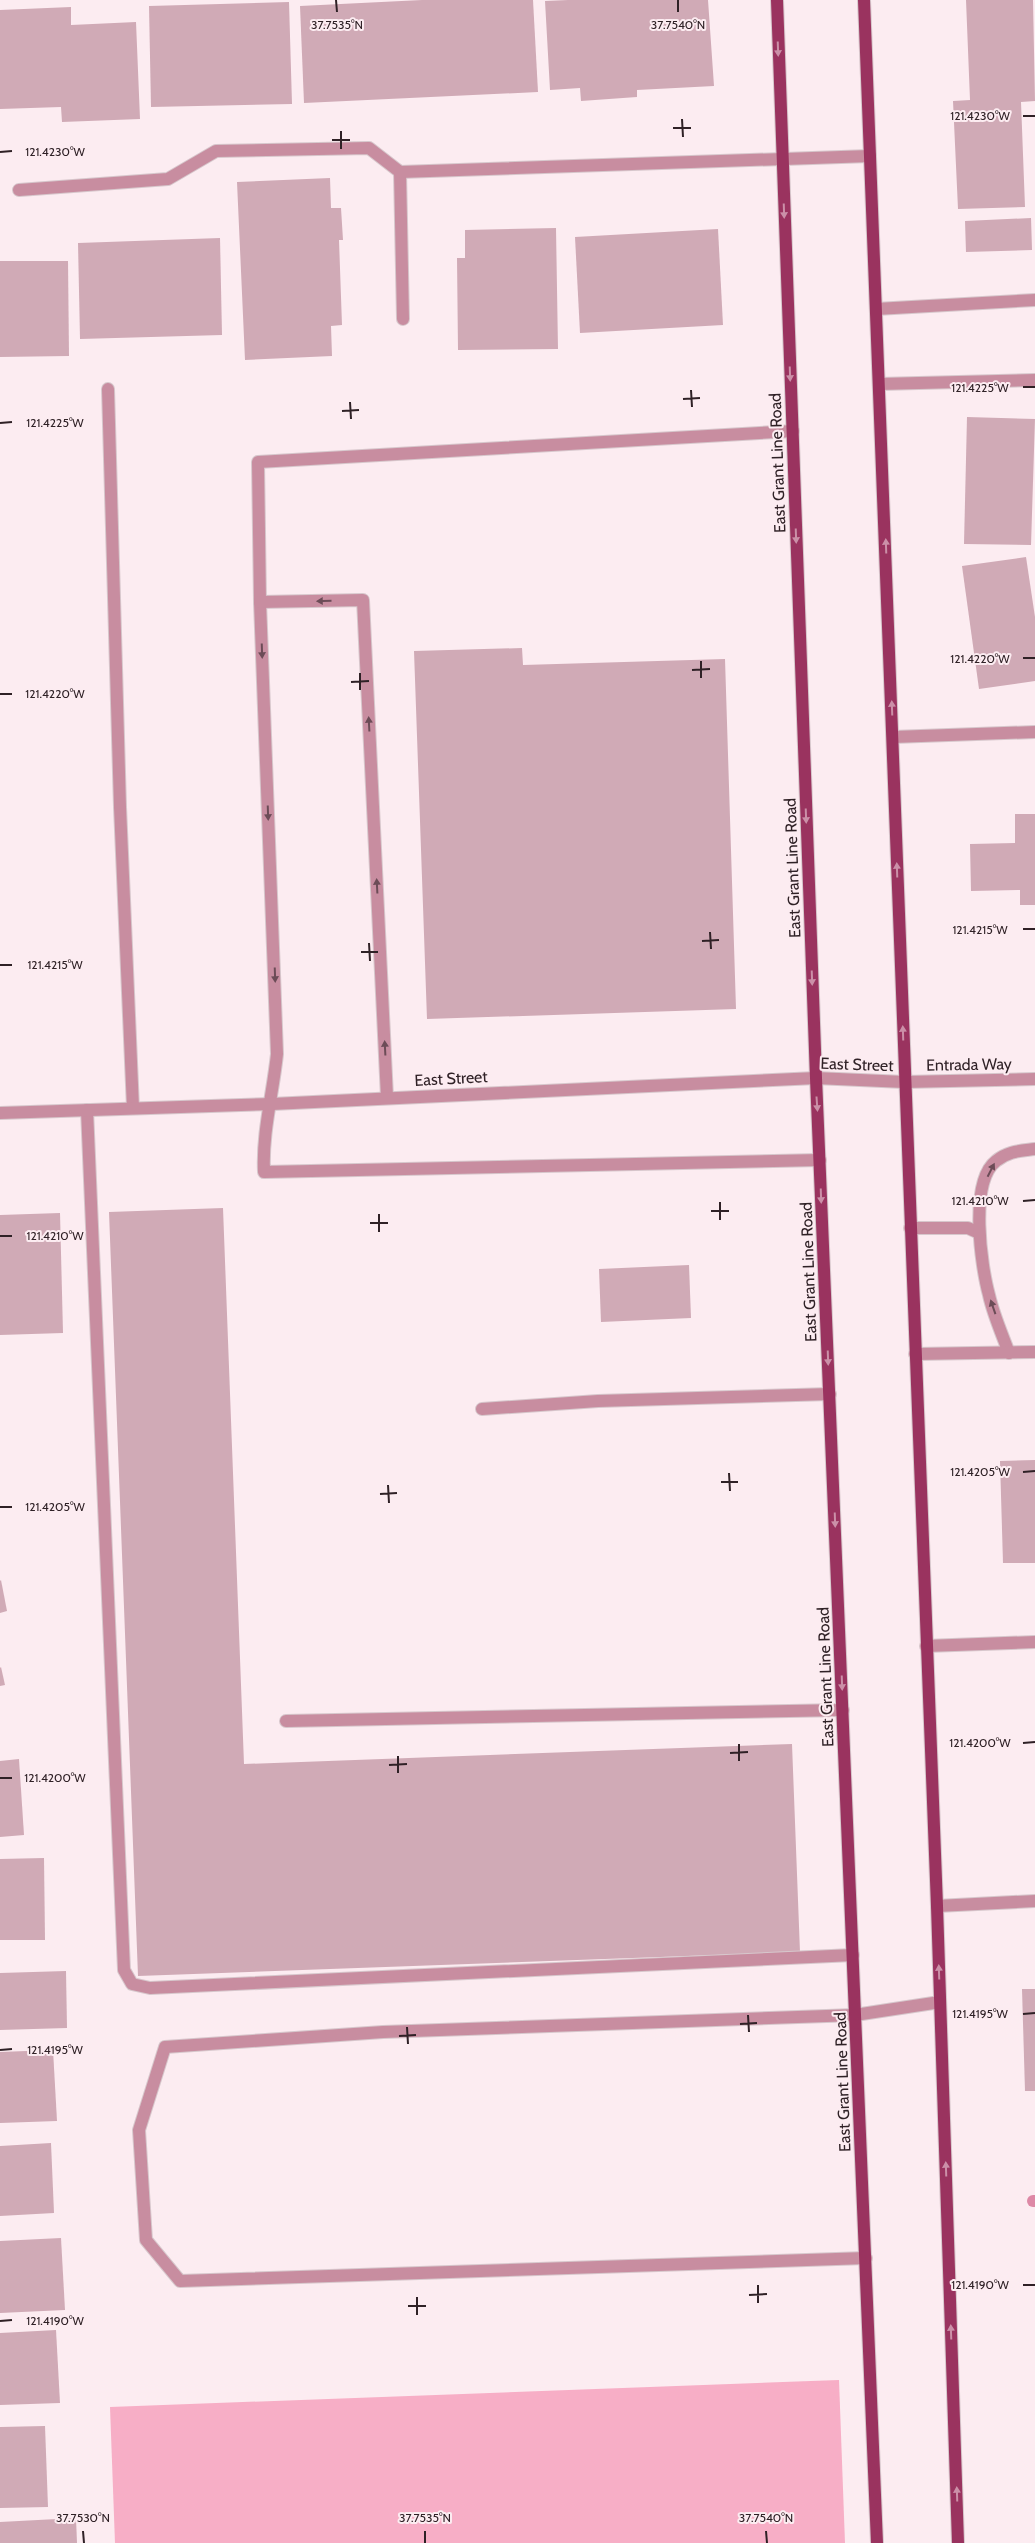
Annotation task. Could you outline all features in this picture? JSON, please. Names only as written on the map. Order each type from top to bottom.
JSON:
[{"type":"main road","name":"East Grant Line Road","points":[[777,0],[816,1078],[877,2543]]},
{"type":"main road","points":[[864,0],[937,1906],[958,2543]]},
{"type":"street","points":[[19,190],[168,179],[216,151],[370,148],[400,172],[870,156]]},
{"type":"street","points":[[400,172],[403,319]]},
{"type":"street","points":[[876,309],[1035,300]]},
{"type":"street","points":[[879,384],[1035,380]]},
{"type":"street","points":[[108,389],[120,808],[133,1108]]},
{"type":"street","points":[[792,431],[258,462],[260,602],[278,1054],[272,1104],[263,1147],[264,1172],[820,1160]]},
{"type":"street","points":[[260,602],[363,600],[387,1097]]},
{"type":"street","points":[[893,736],[1035,732]]},
{"type":"street","name":"East Street","points":[[0,1113],[272,1104],[387,1097],[816,1078],[904,1082]]},
{"type":"street","name":"Entrada Way","points":[[904,1082],[1035,1079]]},
{"type":"street","points":[[87,1110],[124,1970],[132,1984],[150,1988],[853,1955]]},
{"type":"street","points":[[1009,1353],[989,1295],[979,1234],[981,1190],[994,1162],[1010,1152],[1035,1149]]},
{"type":"street","points":[[910,1228],[968,1228],[979,1234]]},
{"type":"street","points":[[915,1354],[1035,1352]]},
{"type":"street","points":[[482,1409],[598,1401],[830,1394]]},
{"type":"street","points":[[926,1646],[1035,1642]]},
{"type":"street","points":[[286,1721],[843,1710]]},
{"type":"street","points":[[937,1906],[1035,1901]]},
{"type":"street","points":[[866,2258],[180,2281],[146,2240],[139,2130],[165,2047],[383,2032],[855,2015],[940,2002]]},
{"type":"shaded area","points":[[839,2380],[845,2543],[115,2543],[110,2407]]},
{"type":"building","points":[[422,0],[533,0],[538,92],[304,103],[300,6]]},
{"type":"building","points":[[708,0],[714,86],[637,90],[637,97],[581,101],[580,88],[550,90],[545,1]]},
{"type":"building","points":[[966,0],[1033,0],[1035,101],[1021,102],[1025,207],[958,209],[953,101],[970,100]]},
{"type":"building","points":[[289,2],[292,104],[151,107],[149,6]]},
{"type":"building","points":[[71,7],[71,25],[136,22],[140,119],[62,122],[61,107],[0,109],[0,10]]},
{"type":"building","points":[[330,178],[331,208],[341,208],[343,240],[339,240],[342,325],[331,326],[332,356],[245,360],[237,182]]},
{"type":"building","points":[[1031,218],[1032,250],[966,252],[965,221]]},
{"type":"building","points":[[556,228],[558,349],[458,350],[457,258],[465,258],[465,230]]},
{"type":"building","points":[[718,229],[723,325],[580,333],[575,237]]},
{"type":"building","points":[[220,238],[222,335],[80,339],[78,243]]},
{"type":"building","points":[[0,261],[68,261],[69,356],[0,357]]},
{"type":"building","points":[[967,417],[1035,419],[1031,545],[964,544]]},
{"type":"building","points":[[1026,557],[1035,617],[1035,681],[979,689],[962,566]]},
{"type":"building","points":[[522,648],[523,665],[725,659],[736,1009],[427,1019],[414,651]]},
{"type":"building","points":[[1015,814],[1035,814],[1035,905],[1020,905],[1020,890],[971,891],[970,844],[1015,843]]},
{"type":"building","points":[[223,1208],[244,1764],[792,1744],[800,1952],[138,1976],[109,1212]]},
{"type":"building","points":[[60,1213],[63,1333],[0,1335],[0,1215]]},
{"type":"building","points":[[689,1265],[691,1318],[601,1322],[599,1269]]},
{"type":"building","points":[[1035,1460],[1035,1563],[1003,1563],[1000,1461]]},
{"type":"building","points":[[0,1581],[7,1611],[0,1613]]},
{"type":"building","points":[[0,1668],[5,1685],[0,1686]]},
{"type":"building","points":[[19,1759],[24,1835],[0,1837],[0,1761]]},
{"type":"building","points":[[44,1858],[45,1940],[0,1940],[0,1859]]},
{"type":"building","points":[[66,1971],[67,2028],[0,2030],[0,1973]]},
{"type":"building","points":[[1022,1989],[1035,1989],[1035,2091],[1025,2091]]},
{"type":"building","points":[[53,2050],[57,2121],[0,2123],[0,2052]]},
{"type":"building","points":[[51,2143],[54,2213],[0,2216],[0,2146]]},
{"type":"building","points":[[61,2238],[65,2310],[0,2313],[0,2241]]},
{"type":"building","points":[[56,2330],[60,2403],[0,2405],[0,2333]]},
{"type":"building","points":[[45,2426],[48,2507],[0,2508],[0,2427]]},
{"type":"building","points":[[76,2518],[77,2543],[0,2543],[0,2522]]}]
